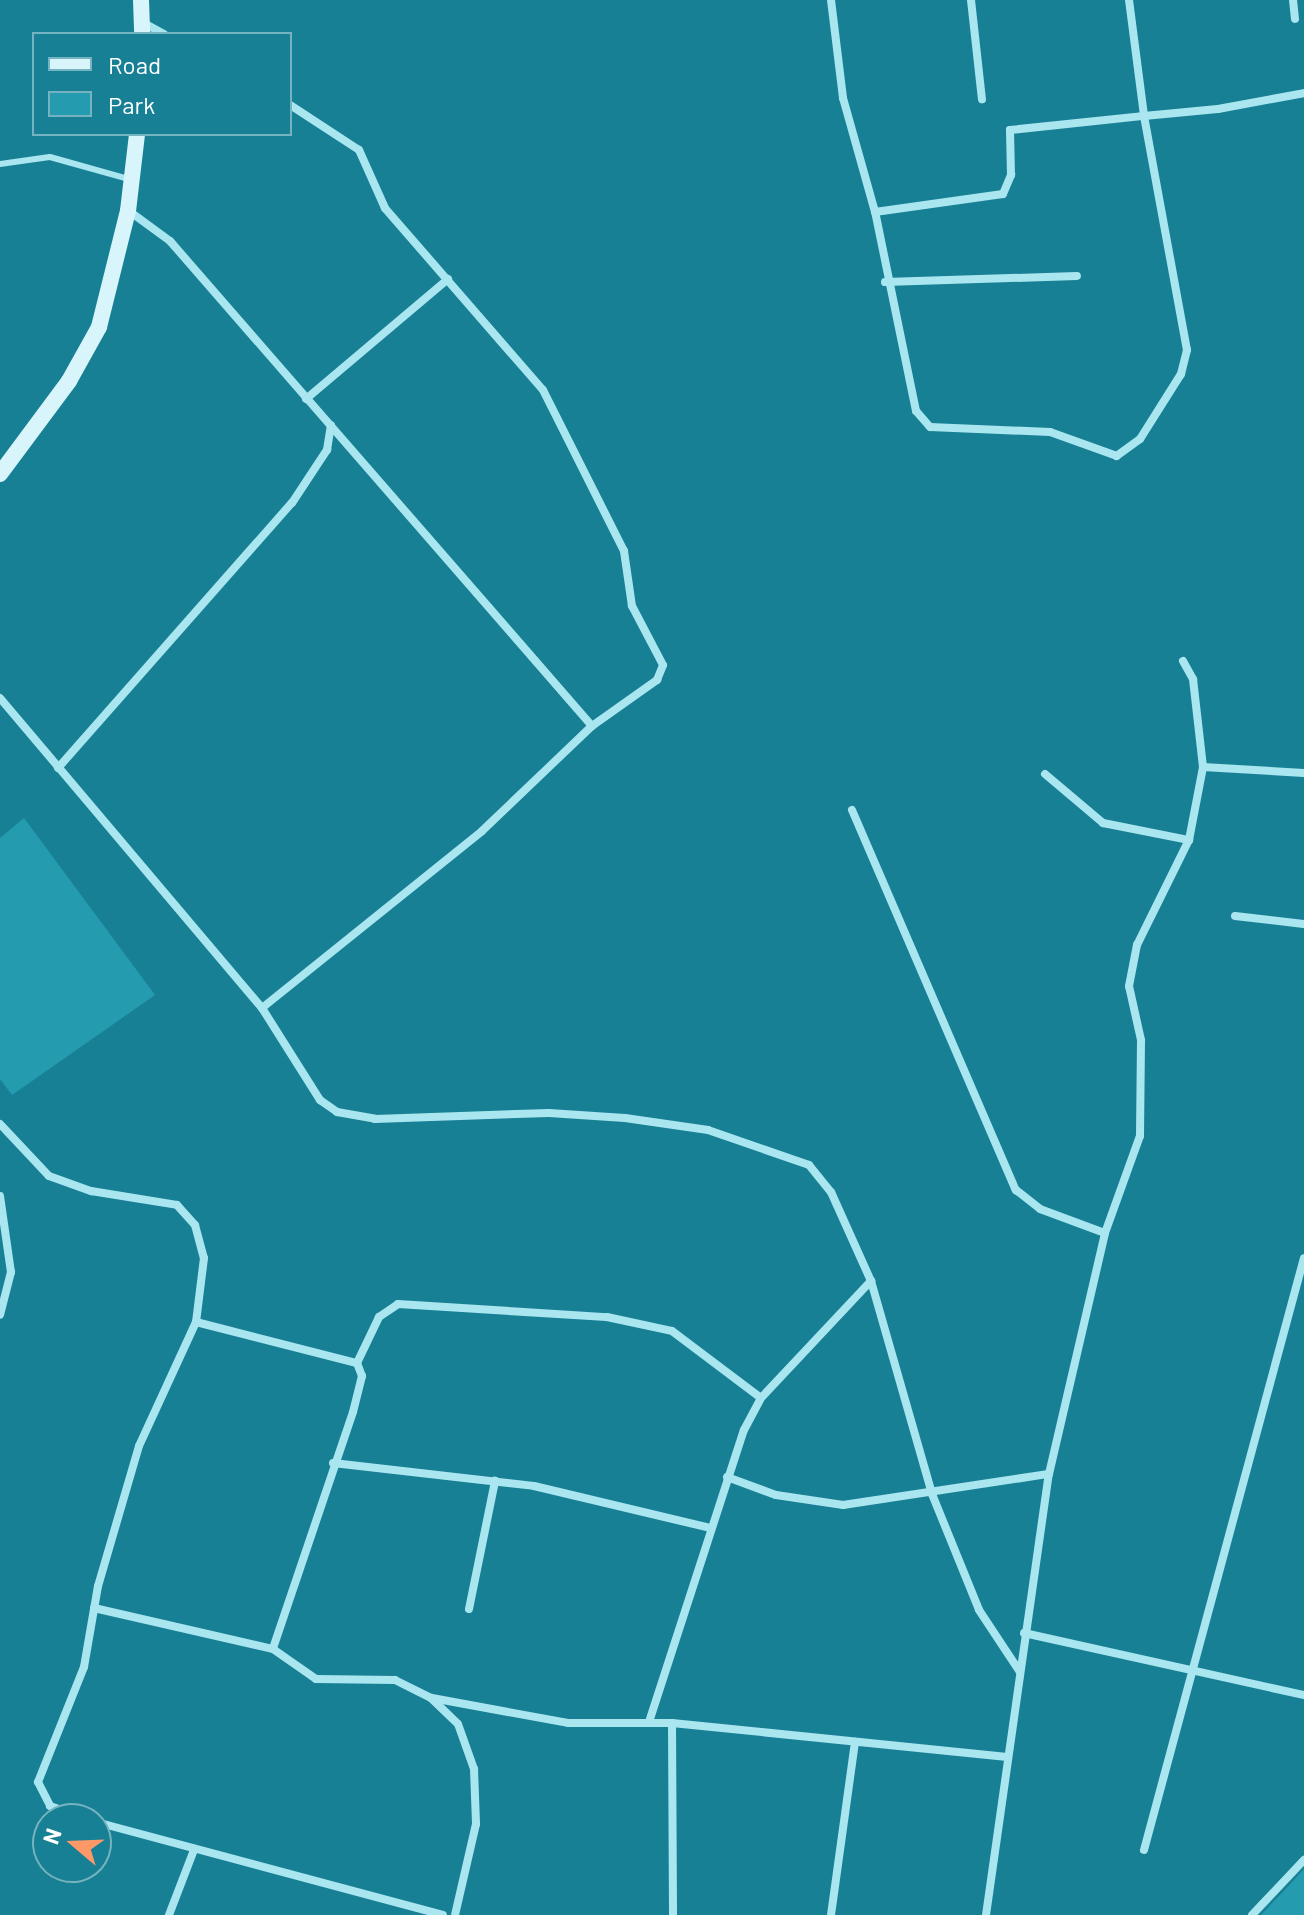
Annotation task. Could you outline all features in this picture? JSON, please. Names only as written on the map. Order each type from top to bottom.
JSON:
[{"type":"street","points":[[141,0],[142,28]]},
{"type":"street","points":[[831,0],[843,98],[875,212],[885,282],[923,423],[1050,432],[1127,454],[1181,374],[1187,350],[1144,116],[1129,0]]},
{"type":"street","points":[[971,0],[982,99]]},
{"type":"street","points":[[1293,0],[1295,19]]},
{"type":"street","points":[[875,212],[1003,194],[1011,175],[1010,130],[1144,116],[1304,93]]},
{"type":"street","points":[[262,1008],[482,831],[592,726],[649,687],[663,665],[632,606],[624,551],[543,390],[385,208],[359,150],[292,106]]},
{"type":"street","points":[[0,474],[69,381],[99,327],[128,211],[137,136]]},
{"type":"street","points":[[128,211],[170,241],[592,726]]},
{"type":"street","points":[[885,282],[1077,276]]},
{"type":"street","points":[[306,399],[448,279]]},
{"type":"street","points":[[58,768],[292,503],[327,450],[331,425]]},
{"type":"street","points":[[986,1915],[1049,1474],[1105,1233],[1140,1136],[1141,1040],[1129,986],[1137,945],[1189,840],[1203,767],[1193,679],[1183,661]]},
{"type":"street","points":[[0,698],[262,1008],[320,1100],[354,1117],[625,1118],[708,1130],[782,1151],[809,1165],[831,1192],[871,1281],[932,1494],[979,1610],[1020,1672]]},
{"type":"street","points":[[1203,767],[1304,773]]},
{"type":"street","points":[[1045,774],[1103,823],[1189,840]]},
{"type":"street","points":[[852,810],[1016,1190],[1040,1209],[1105,1233]]},
{"type":"street","points":[[1235,916],[1304,924]]},
{"type":"street","points":[[0,1124],[49,1176],[91,1191],[177,1205],[195,1225],[204,1258],[196,1322],[139,1446],[94,1608],[84,1667],[38,1782],[48,1803]]},
{"type":"street","points":[[0,1196],[11,1272],[0,1315]]},
{"type":"street","points":[[1144,1850],[1304,1258]]},
{"type":"street","points":[[649,1722],[727,1477],[761,1398],[871,1281]]},
{"type":"street","points":[[273,1649],[362,1376],[357,1363],[379,1317],[398,1304],[607,1317],[672,1331],[761,1398]]},
{"type":"street","points":[[196,1322],[357,1363]]},
{"type":"street","points":[[333,1463],[495,1481],[710,1528]]},
{"type":"street","points":[[727,1477],[812,1503],[932,1494],[1049,1474]]},
{"type":"street","points":[[469,1609],[495,1481]]},
{"type":"street","points":[[94,1608],[273,1649],[316,1679],[395,1680],[431,1698],[568,1723],[672,1723],[1007,1757]]},
{"type":"street","points":[[1024,1633],[1304,1695]]},
{"type":"street","points":[[431,1698],[458,1724],[474,1769],[476,1824],[455,1915]]},
{"type":"street","points":[[672,1723],[673,1915]]},
{"type":"street","points":[[831,1915],[855,1742]]},
{"type":"street","points":[[112,1827],[443,1915]]},
{"type":"street","points":[[169,1915],[194,1850]]},
{"type":"street","points":[[1252,1915],[1304,1860]]},
{"type":"lane","points":[[0,164],[50,157],[133,181]]},
{"type":"green space","points":[[24,818],[155,995],[12,1095],[0,1079],[0,838]]},
{"type":"green space","points":[[1304,1869],[1304,1915],[1261,1915],[1282,1893]]}]
